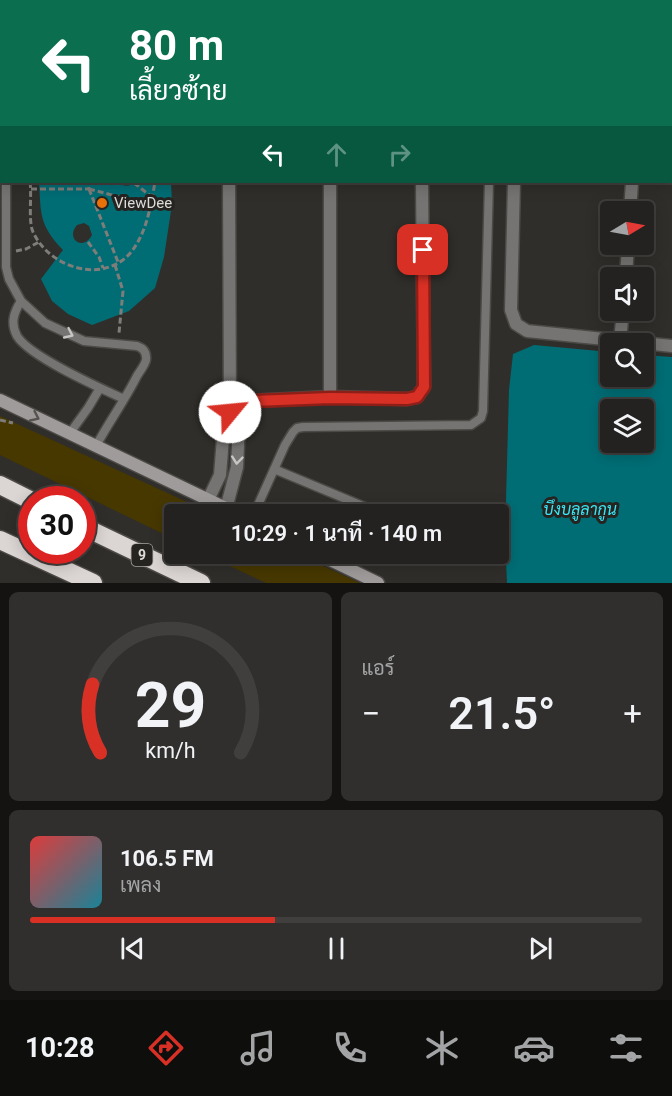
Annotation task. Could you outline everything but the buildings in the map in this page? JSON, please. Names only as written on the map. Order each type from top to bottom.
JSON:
[{"type":"highway","points":[[0,485],[18,494]]},
{"type":"highway","name":"9","points":[[96,533],[201,583]]},
{"type":"highway","points":[[0,540],[93,583]]},
{"type":"main road","points":[[0,400],[216,504]]},
{"type":"main road","points":[[339,564],[378,583]]},
{"type":"street","points":[[208,500],[220,475],[224,426],[230,407],[229,183]]},
{"type":"street","points":[[330,183],[330,398]]},
{"type":"street","points":[[230,407],[330,398],[407,399],[417,397],[424,387],[422,183]]},
{"type":"street","points":[[514,183],[511,310],[516,324],[527,331],[600,339]]},
{"type":"street","points":[[631,201],[632,183]]},
{"type":"street","points":[[654,344],[672,346]]},
{"type":"street","points":[[230,407],[238,424],[233,504]]},
{"type":"lane","points":[[6,183],[7,273],[21,301],[45,323],[84,341],[118,343],[142,347],[145,351],[146,358],[134,383],[96,446]]},
{"type":"lane","points":[[258,504],[285,445],[297,428],[471,425],[482,418],[489,183]]},
{"type":"lane","points":[[21,301],[14,314],[13,324],[18,337],[24,344],[57,366],[124,399]]},
{"type":"lane","points":[[70,433],[100,388]]},
{"type":"lane","points":[[274,469],[358,504]]},
{"type":"path","points":[[30,183],[31,227],[39,242],[55,259],[79,268],[103,268],[117,264],[131,252],[141,238],[155,183]]},
{"type":"path","points":[[89,183],[89,189],[117,264],[123,291],[118,343]]},
{"type":"path","points":[[134,183],[152,196]]},
{"type":"path","points":[[31,189],[89,189],[150,205]]},
{"type":"path","points":[[6,254],[26,249],[39,242]]},
{"type":"path","points":[[88,242],[99,257],[103,268]]},
{"type":"shaded area","points":[[0,416],[191,504],[164,504],[164,534],[96,501],[96,486],[64,486],[0,455]]},
{"type":"shaded area","points":[[225,564],[319,564],[360,583],[266,583]]},
{"type":"water","points":[[39,183],[119,183],[127,186],[134,183],[171,183],[172,204],[164,257],[155,288],[129,311],[92,325],[68,314],[52,301],[41,279],[63,250],[45,226],[41,211]],"holes":[[[84,223],[89,226],[92,235],[84,243],[77,242],[73,235],[77,225]]]},
{"type":"water","name":"บึงบลูลากูน","points":[[534,345],[600,351],[600,387],[654,387],[654,356],[672,357],[672,583],[507,583],[509,504],[506,504],[509,390],[513,354]]},
{"type":"place","name":"ViewDee","points":[[102,203]]},
{"type":"route","points":[[230,412],[230,402],[417,397],[424,387],[423,250]]}]
